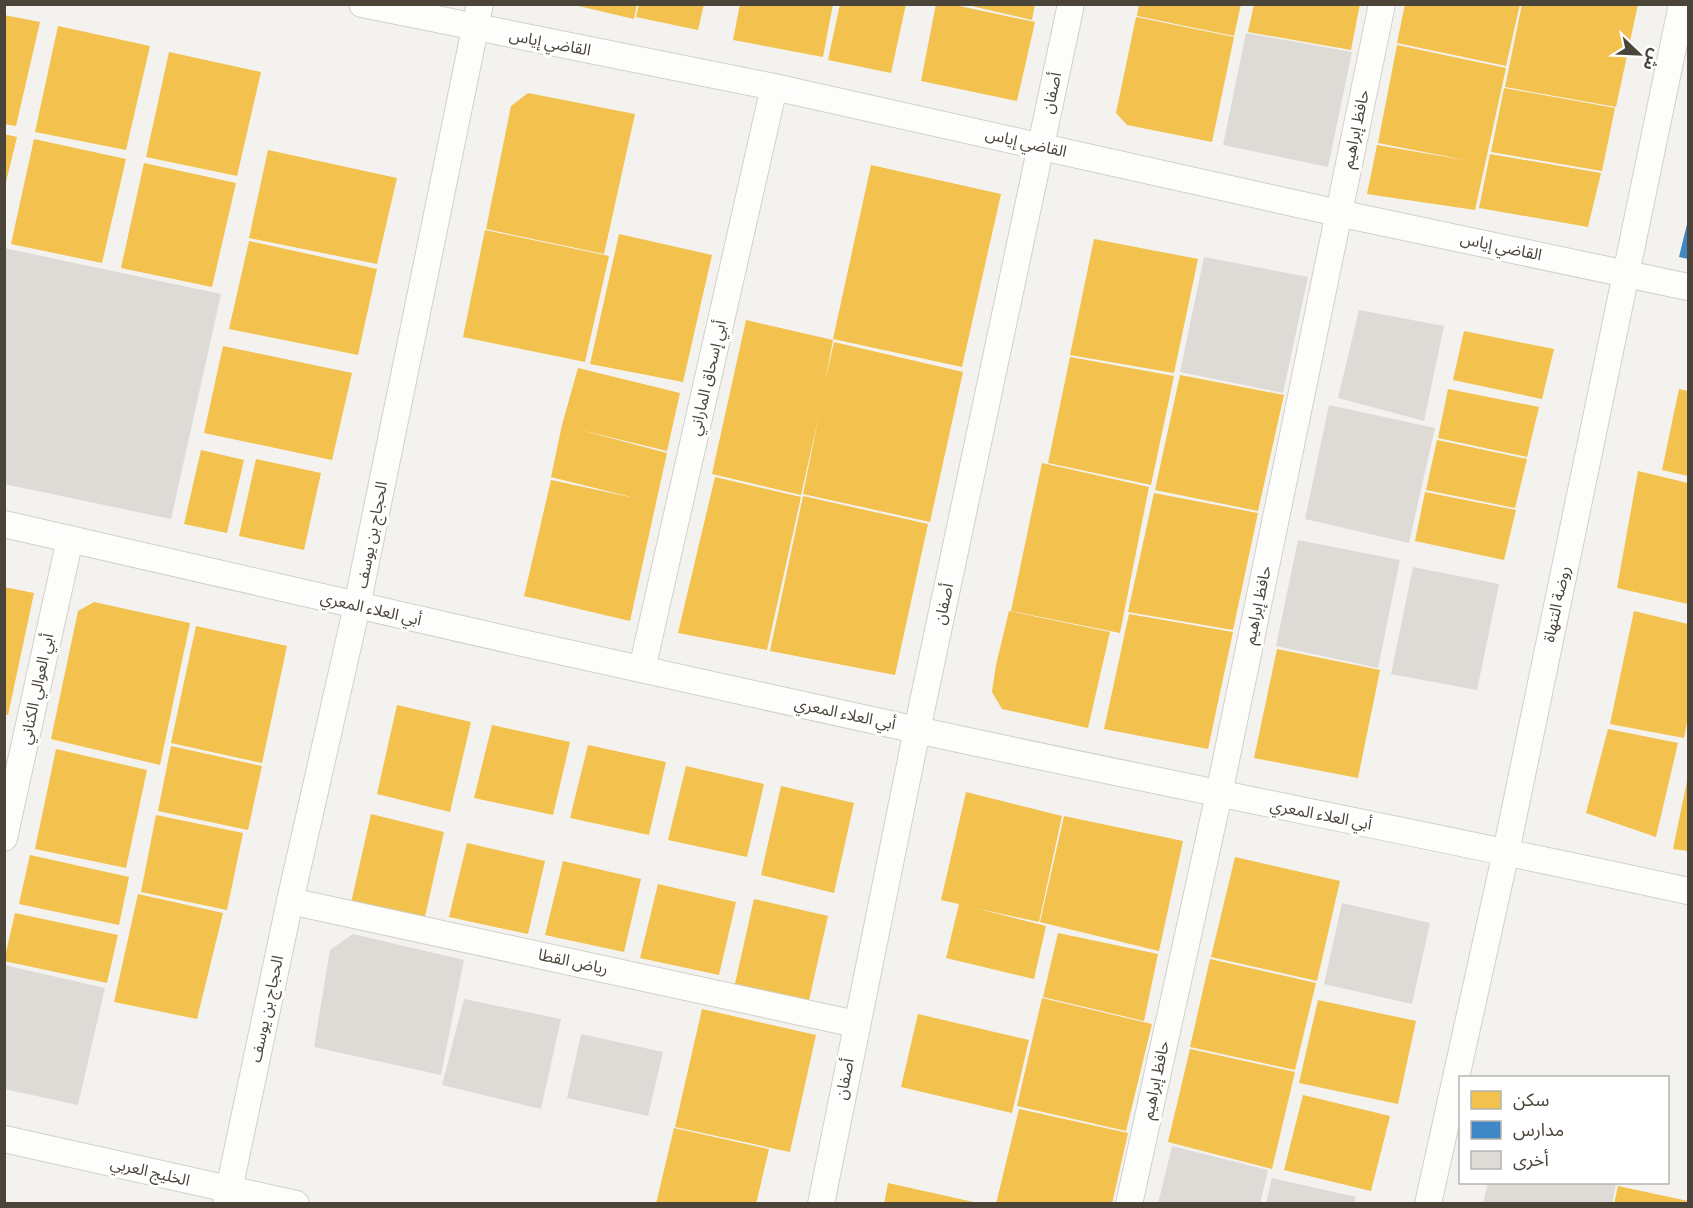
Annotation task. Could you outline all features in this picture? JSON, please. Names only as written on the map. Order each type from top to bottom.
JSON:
[{"type":"street","name":"القاضي إياس","points":[[362,4],[477,16],[774,87],[1338,213],[1689,287]]},
{"type":"street","name":"أصفان","points":[[821,1203],[917,730],[1071,4]]},
{"type":"street","name":"حافظ إبراهيم","points":[[1129,1203],[1219,794],[1382,4]]},
{"type":"street","name":"روضة التنهاة","points":[[1428,1203],[1506,852],[1683,4]]},
{"type":"street","name":"الحجاج بن يوسف","points":[[227,1196],[290,901],[357,606],[477,16]]},
{"type":"street","name":"أبي إسحاق الماراني","points":[[642,669],[774,87]]},
{"type":"street","name":"أبي العلاء المعري","points":[[4,524],[357,606],[917,730],[1689,891]]},
{"type":"street","name":"أبي العوالي الكناني","points":[[4,838],[70,539]]},
{"type":"street","name":"رياض القطا","points":[[290,901],[856,1024]]},
{"type":"street","name":"الخليج العربي","points":[[4,1139],[227,1196],[296,1203]]},
{"type":"building: سكن","points":[[570,4],[637,4],[634,19]]},
{"type":"building: سكن","points":[[639,4],[704,4],[698,30],[636,17]]},
{"type":"building: سكن","points":[[740,4],[833,4],[823,57],[733,40]]},
{"type":"building: سكن","points":[[840,4],[906,4],[891,73],[828,60]]},
{"type":"building: سكن","points":[[936,4],[950,4],[1035,22],[1017,101],[921,81]]},
{"type":"building: سكن","points":[[963,4],[1035,4],[1032,20]]},
{"type":"building: سكن","points":[[1139,4],[1241,4],[1234,36],[1137,16]]},
{"type":"building: سكن","points":[[1254,4],[1360,4],[1351,50],[1248,32]]},
{"type":"building: سكن","points":[[1405,4],[1520,4],[1506,66],[1397,43]]},
{"type":"building: سكن","points":[[1522,4],[1638,4],[1616,107],[1505,87]]},
{"type":"building: سكن","points":[[4,15],[40,22],[16,126],[4,124]]},
{"type":"building: سكن","points":[[1136,17],[1234,37],[1212,142],[1127,125],[1116,113]]},
{"type":"building: سكن","points":[[58,26],[150,46],[126,150],[35,132]]},
{"type":"building: سكن","points":[[1397,45],[1506,68],[1475,210],[1367,194],[1377,145],[1470,161],[1378,143]]},
{"type":"building: سكن","points":[[169,52],[261,72],[237,176],[146,157]]},
{"type":"building: سكن","points":[[1504,88],[1615,108],[1602,171],[1491,152]]},
{"type":"building: سكن","points":[[528,93],[635,114],[604,254],[486,229],[511,106]]},
{"type":"building: سكن","points":[[4,134],[17,137],[5,186],[4,186]]},
{"type":"building: سكن","points":[[34,139],[126,159],[102,263],[11,244]]},
{"type":"building: سكن","points":[[268,150],[397,178],[377,264],[249,238]]},
{"type":"building: سكن","points":[[1490,154],[1601,173],[1588,227],[1479,208]]},
{"type":"building: سكن","points":[[144,163],[236,183],[212,287],[121,268]]},
{"type":"building: سكن","points":[[871,165],[1001,194],[962,367],[833,339]]},
{"type":"building: سكن","points":[[485,230],[609,256],[585,362],[463,337]]},
{"type":"building: سكن","points":[[619,234],[712,255],[683,382],[590,364]]},
{"type":"building: سكن","points":[[1094,239],[1198,259],[1174,373],[1070,355]]},
{"type":"building: سكن","points":[[249,241],[377,269],[358,355],[229,329]]},
{"type":"building: سكن","points":[[746,320],[833,340],[825,381],[834,342],[963,372],[930,522],[803,494],[819,415],[801,495],[712,474]]},
{"type":"building: سكن","points":[[1464,331],[1554,349],[1542,399],[1453,380]]},
{"type":"building: سكن","points":[[223,346],[352,373],[332,460],[204,433]]},
{"type":"building: سكن","points":[[1070,357],[1174,376],[1151,485],[1048,463]]},
{"type":"building: سكن","points":[[578,368],[680,393],[667,451],[576,429],[667,453],[630,621],[524,596],[551,480],[639,499],[551,477],[562,425]]},
{"type":"building: سكن","points":[[1180,375],[1284,395],[1258,511],[1155,490]]},
{"type":"building: سكن","points":[[1448,389],[1539,407],[1527,457],[1438,438]]},
{"type":"building: سكن","points":[[1679,389],[1688,391],[1688,476],[1662,470]]},
{"type":"building: سكن","points":[[1437,440],[1527,459],[1515,508],[1426,490]]},
{"type":"building: سكن","points":[[201,450],[244,460],[227,533],[184,524]]},
{"type":"building: سكن","points":[[256,459],[321,473],[304,550],[239,536]]},
{"type":"building: سكن","points":[[1042,463],[1149,487],[1120,633],[1011,611]]},
{"type":"building: سكن","points":[[1638,471],[1688,483],[1688,604],[1617,588]]},
{"type":"building: سكن","points":[[715,477],[801,497],[767,650],[678,633]]},
{"type":"building: سكن","points":[[1425,492],[1516,510],[1504,560],[1415,541]]},
{"type":"building: سكن","points":[[1154,493],[1258,513],[1233,630],[1128,612]]},
{"type":"building: سكن","points":[[803,496],[928,524],[895,675],[770,651]]},
{"type":"building: سكن","points":[[4,587],[34,593],[8,715],[4,714]]},
{"type":"building: سكن","points":[[94,602],[190,623],[160,765],[51,739],[78,611]]},
{"type":"building: سكن","points":[[1009,611],[1110,632],[1088,728],[1002,709],[992,692]]},
{"type":"building: سكن","points":[[1634,611],[1688,624],[1688,717],[1684,738],[1610,724]]},
{"type":"building: سكن","points":[[1129,614],[1233,632],[1208,749],[1104,729]]},
{"type":"building: سكن","points":[[196,626],[287,646],[262,763],[171,743]]},
{"type":"building: سكن","points":[[1277,649],[1380,670],[1358,778],[1254,758]]},
{"type":"building: سكن","points":[[397,705],[471,722],[450,812],[377,794]]},
{"type":"building: سكن","points":[[492,725],[570,742],[553,815],[474,798]]},
{"type":"building: سكن","points":[[1608,729],[1678,743],[1656,837],[1586,813]]},
{"type":"building: سكن","points":[[588,745],[666,762],[649,835],[570,818]]},
{"type":"building: سكن","points":[[171,746],[262,766],[248,830],[158,811]]},
{"type":"building: سكن","points":[[56,749],[147,770],[126,868],[35,849]]},
{"type":"building: سكن","points":[[686,766],[764,784],[747,857],[668,840]]},
{"type":"building: سكن","points":[[1688,781],[1688,851],[1673,849]]},
{"type":"building: سكن","points":[[781,786],[854,803],[834,893],[761,875]]},
{"type":"building: سكن","points":[[966,792],[1062,816],[1039,922],[975,908],[1046,926],[1034,979],[946,958],[959,904],[941,900]]},
{"type":"building: سكن","points":[[371,814],[444,832],[424,921],[351,903]]},
{"type":"building: سكن","points":[[156,815],[243,833],[227,910],[141,892]]},
{"type":"building: سكن","points":[[1064,816],[1183,841],[1159,951],[1040,922]]},
{"type":"building: سكن","points":[[467,843],[545,861],[528,934],[449,917]]},
{"type":"building: سكن","points":[[30,855],[129,877],[119,925],[19,904]]},
{"type":"building: سكن","points":[[1235,857],[1340,881],[1317,981],[1211,957]]},
{"type":"building: سكن","points":[[563,861],[641,879],[624,952],[545,935]]},
{"type":"building: سكن","points":[[658,884],[736,902],[719,975],[640,958]]},
{"type":"building: سكن","points":[[138,894],[223,913],[197,1019],[114,1002]]},
{"type":"building: سكن","points":[[754,899],[828,916],[808,1005],[734,988]]},
{"type":"building: سكن","points":[[15,913],[118,935],[107,983],[4,961]]},
{"type":"building: سكن","points":[[1058,933],[1158,954],[1144,1021],[1043,997]]},
{"type":"building: سكن","points":[[1210,959],[1316,983],[1295,1070],[1190,1047]]},
{"type":"building: سكن","points":[[1042,998],[1152,1024],[1126,1131],[1017,1106]]},
{"type":"building: سكن","points":[[1318,1000],[1416,1021],[1398,1104],[1299,1083]]},
{"type":"building: سكن","points":[[702,1009],[816,1035],[790,1152],[675,1127]]},
{"type":"building: سكن","points":[[918,1014],[1029,1040],[1012,1113],[901,1087]]},
{"type":"building: سكن","points":[[1190,1049],[1295,1072],[1272,1169],[1168,1142]]},
{"type":"building: سكن","points":[[1303,1095],[1390,1116],[1371,1191],[1284,1170]]},
{"type":"building: سكن","points":[[1019,1109],[1128,1133],[1112,1204],[996,1204]]},
{"type":"building: سكن","points":[[674,1128],[769,1149],[756,1204],[656,1204]]},
{"type":"building: سكن","points":[[888,1183],[978,1203],[978,1204],[884,1204]]},
{"type":"building: سكن","points":[[1618,1186],[1688,1201],[1688,1204],[1614,1204]]},
{"type":"building: مدارس","points":[[1688,220],[1688,259],[1679,257]]},
{"type":"building: أخرى","points":[[1246,33],[1352,52],[1328,167],[1223,145]]},
{"type":"building: أخرى","points":[[4,248],[221,294],[171,519],[4,484]]},
{"type":"building: أخرى","points":[[1204,257],[1308,277],[1283,393],[1180,372]]},
{"type":"building: أخرى","points":[[1359,310],[1444,326],[1424,421],[1338,398]]},
{"type":"building: أخرى","points":[[1329,405],[1435,428],[1409,543],[1305,519]]},
{"type":"building: أخرى","points":[[1298,540],[1400,560],[1378,668],[1276,646]]},
{"type":"building: أخرى","points":[[1413,567],[1499,584],[1477,690],[1391,674]]},
{"type":"building: أخرى","points":[[1342,903],[1430,923],[1412,1004],[1324,984]]},
{"type":"building: أخرى","points":[[353,934],[464,960],[441,1075],[314,1047],[330,950]]},
{"type":"building: أخرى","points":[[4,965],[105,988],[78,1105],[4,1089]]},
{"type":"building: أخرى","points":[[464,999],[561,1019],[541,1109],[442,1085]]},
{"type":"building: أخرى","points":[[581,1034],[663,1052],[648,1116],[567,1098]]},
{"type":"building: أخرى","points":[[1172,1146],[1268,1170],[1260,1204],[1158,1204]]},
{"type":"building: أخرى","points":[[1272,1178],[1356,1197],[1354,1204],[1266,1204]]},
{"type":"building: أخرى","points":[[1488,1184],[1616,1184],[1612,1204],[1483,1204]]}]
